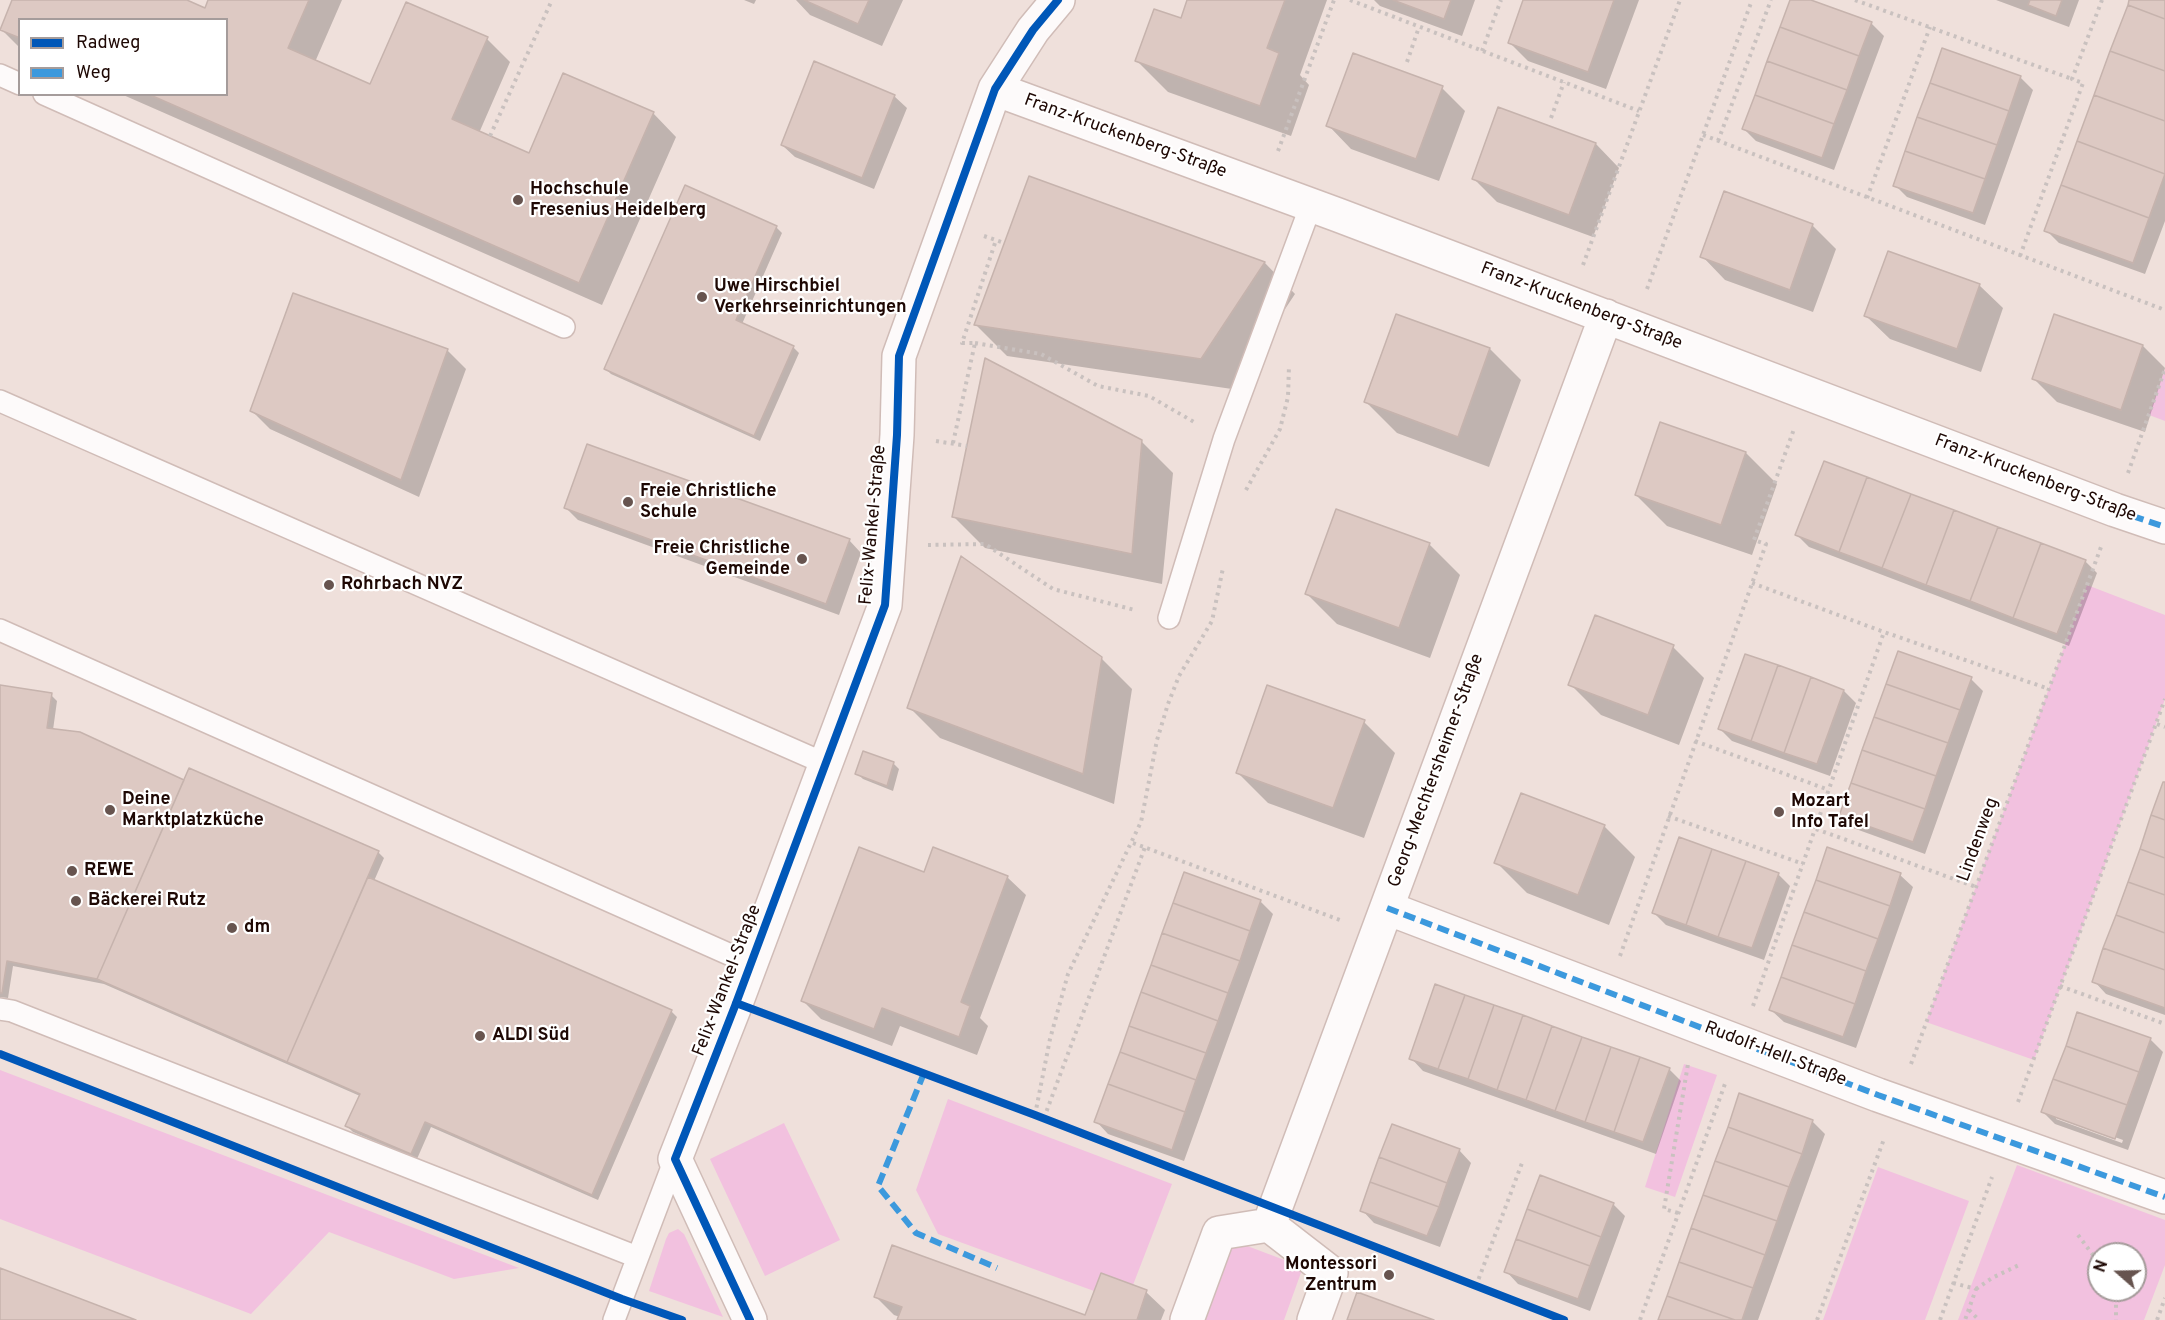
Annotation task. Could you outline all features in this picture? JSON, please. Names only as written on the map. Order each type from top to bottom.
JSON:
[{"type":"street","name":"Felix-Wankel-Straße","points":[[675,1159],[751,964],[885,605],[897,435],[899,356],[996,89],[1033,30],[1058,0]]},
{"type":"street","name":"Franz-Kruckenberg-Straße","points":[[996,89],[1311,205],[2165,527]]},
{"type":"street","name":"Georg-Mechtersheimer-Straße","points":[[1269,1225],[1382,921],[1620,321]]},
{"type":"street","name":"Rudolf-Hell-Straße","points":[[1382,921],[1608,991],[2005,1141],[2165,1197]]},
{"type":"street","points":[[675,1159],[750,1320]]},
{"type":"street","points":[[1187,1320],[1219,1233],[1269,1225],[1331,1273],[1314,1320]]},
{"type":"lane","points":[[0,75],[18,83]]},
{"type":"lane","points":[[48,96],[564,327]]},
{"type":"lane","points":[[1169,618],[1224,439],[1311,205]]},
{"type":"lane","points":[[0,401],[826,764]]},
{"type":"lane","points":[[0,630],[751,964]]},
{"type":"lane","points":[[0,1009],[12,1011],[637,1257]]},
{"type":"lane","points":[[614,1320],[675,1159]]},
{"type":"path","points":[[490,136],[552,0]]},
{"type":"path","points":[[1265,189],[1334,0]]},
{"type":"path","points":[[1350,0],[1640,111]]},
{"type":"path","points":[[1482,51],[1501,0]]},
{"type":"path","points":[[1569,303],[1680,0]]},
{"type":"path","points":[[1620,321],[1703,135],[1752,0]]},
{"type":"path","points":[[1718,141],[1771,0]]},
{"type":"path","points":[[1855,0],[2083,83],[2020,256]]},
{"type":"path","points":[[2072,79],[2102,0]]},
{"type":"path","points":[[1407,62],[1419,27]]},
{"type":"path","points":[[1867,198],[1929,27]]},
{"type":"path","points":[[1551,118],[1564,82]]},
{"type":"path","points":[[1703,135],[2165,310]]},
{"type":"path","points":[[996,240],[962,343],[1041,354],[1098,386],[1149,396],[1224,439]]},
{"type":"path","points":[[953,443],[975,343]]},
{"type":"path","points":[[1242,499],[1280,429],[1288,397],[1289,360]]},
{"type":"path","points":[[1608,991],[1766,544],[1754,540],[1808,393]]},
{"type":"path","points":[[889,546],[985,544],[1053,589],[1169,618]]},
{"type":"path","points":[[1035,1115],[1050,1039],[1068,974],[1102,901],[1133,843],[1141,822],[1168,704],[1179,676],[1212,621],[1224,559]]},
{"type":"path","points":[[1752,583],[2049,689]]},
{"type":"path","points":[[1640,1320],[1884,632]]},
{"type":"path","points":[[1940,1320],[2165,699]]},
{"type":"path","points":[[2157,724],[2165,727]]},
{"type":"path","points":[[1695,741],[1829,790]]},
{"type":"path","points":[[1668,816],[1803,864]]},
{"type":"path","points":[[1816,828],[1976,887]]},
{"type":"path","points":[[1133,843],[1382,921]]},
{"type":"path","points":[[1044,1118],[1145,847]]},
{"type":"path","points":[[2061,986],[2165,1024]]},
{"type":"path","points":[[1678,1213],[1664,1209],[1694,1025]]},
{"type":"path","points":[[1476,1286],[1522,1162]]},
{"type":"path","points":[[2079,1235],[2087,1246]]},
{"type":"path","points":[[1965,1320],[1976,1289],[1992,1278],[2019,1265]]},
{"type":"path","points":[[1953,1283],[1976,1289]]},
{"type":"path","points":[[2157,1320],[2165,1298]]},
{"type":"path","points":[[2115,1320],[2116,1302]]},
{"type":"path","points":[[1969,1310],[1979,1320]]},
{"type":"shaded area","points":[[2165,369],[2165,421],[2149,415]]},
{"type":"shaded area","points":[[2087,585],[2165,615],[2165,699],[2034,1060],[1926,1022]]},
{"type":"shaded area","points":[[1684,1064],[1717,1075],[1675,1197],[1645,1187]]},
{"type":"shaded area","points":[[0,1070],[519,1268],[454,1279],[329,1232],[251,1314],[0,1219]]},
{"type":"shaded area","points":[[948,1099],[1172,1184],[1133,1285],[1101,1273],[1094,1291],[938,1234],[916,1190]]},
{"type":"shaded area","points":[[784,1123],[840,1240],[765,1276],[710,1159]]},
{"type":"shaded area","points":[[2017,1165],[2165,1220],[2165,1265],[2144,1320],[1958,1320]]},
{"type":"shaded area","points":[[1878,1167],[1969,1201],[1925,1320],[1823,1320]]},
{"type":"shaded area","points":[[678,1229],[684,1234],[723,1317],[649,1291],[666,1239],[669,1233]]},
{"type":"shaded area","points":[[1234,1241],[1303,1267],[1284,1320],[1205,1320]]},
{"type":"building","points":[[12,0],[187,0],[205,8],[208,0],[309,0],[288,48],[370,84],[406,2],[488,37],[452,119],[529,153],[563,73],[654,112],[579,283],[153,96],[228,96],[228,18],[18,18],[18,37],[0,30]]},
{"type":"building","points":[[804,0],[869,0],[858,24]]},
{"type":"building","points":[[1187,0],[1285,0],[1267,48],[1279,53],[1260,106],[1135,61],[1154,9],[1181,18]]},
{"type":"building","points":[[1393,0],[1451,0],[1444,19]]},
{"type":"building","points":[[1523,0],[1614,0],[1588,72],[1508,43]]},
{"type":"building","points":[[1790,0],[1811,0],[1872,22],[1859,56],[1780,27]]},
{"type":"building","points":[[2030,0],[2062,0],[2056,16],[2028,5]]},
{"type":"building","points":[[2129,0],[2165,0],[2165,19],[2128,5]]},
{"type":"building","points":[[2128,5],[2165,19],[2165,71],[2110,51]]},
{"type":"building","points":[[1780,27],[1859,56],[1847,90],[1767,61]]},
{"type":"building","points":[[1942,48],[2021,76],[2009,111],[1930,83]]},
{"type":"building","points":[[2110,51],[2165,71],[2165,121],[2094,95]]},
{"type":"building","points":[[1353,53],[1443,86],[1416,159],[1326,126]]},
{"type":"building","points":[[814,61],[895,95],[862,178],[781,145]]},
{"type":"building","points":[[1767,61],[1847,90],[1834,124],[1755,95]]},
{"type":"building","points":[[1930,83],[2009,111],[1997,145],[1917,117]]},
{"type":"building","points":[[1755,95],[1834,124],[1822,158],[1742,129]]},
{"type":"building","points":[[2094,95],[2165,121],[2165,174],[2077,141]]},
{"type":"building","points":[[1498,107],[1596,143],[1569,215],[1472,179]]},
{"type":"building","points":[[1917,117],[1997,145],[1985,179],[1905,151]]},
{"type":"building","points":[[2077,141],[2165,174],[2149,218],[2061,185]]},
{"type":"building","points":[[1905,151],[1985,179],[1973,213],[1893,186]]},
{"type":"building","points":[[1029,176],[1265,262],[1201,359],[974,325]]},
{"type":"building","points":[[685,185],[777,226],[736,320],[794,346],[754,436],[604,369]]},
{"type":"building","points":[[2061,185],[2149,218],[2133,263],[2044,231]]},
{"type":"building","points":[[1724,191],[1813,224],[1790,290],[1700,257]]},
{"type":"building","points":[[1888,251],[1980,284],[1957,349],[1864,316]]},
{"type":"building","points":[[293,293],[448,349],[401,480],[250,411]]},
{"type":"building","points":[[1396,314],[1490,348],[1458,437],[1364,402]]},
{"type":"building","points":[[2054,314],[2143,345],[2121,410],[2032,379]]},
{"type":"building","points":[[985,358],[1142,440],[1132,554],[952,517]]},
{"type":"building","points":[[1660,422],[1746,452],[1721,525],[1635,495]]},
{"type":"building","points":[[587,444],[850,539],[826,604],[564,508]]},
{"type":"building","points":[[1824,461],[1867,477],[1839,552],[1795,535]]},
{"type":"building","points":[[1867,477],[1911,494],[1882,568],[1839,552]]},
{"type":"building","points":[[1911,494],[1954,510],[1926,585],[1882,568]]},
{"type":"building","points":[[1336,509],[1430,543],[1399,628],[1305,594]]},
{"type":"building","points":[[1954,510],[1998,527],[1970,601],[1926,585]]},
{"type":"building","points":[[1998,527],[2041,543],[2013,618],[1970,601]]},
{"type":"building","points":[[2041,543],[2086,560],[2057,634],[2013,618]]},
{"type":"building","points":[[961,556],[1102,657],[1083,774],[907,708]]},
{"type":"building","points":[[1595,615],[1674,645],[1648,715],[1568,685]]},
{"type":"building","points":[[1898,651],[1972,677],[1960,710],[1886,684]]},
{"type":"building","points":[[1745,654],[1778,665],[1751,741],[1718,729]]},
{"type":"building","points":[[1778,665],[1811,677],[1784,753],[1751,741]]},
{"type":"building","points":[[1811,677],[1844,690],[1817,764],[1784,753]]},
{"type":"building","points":[[1886,684],[1960,710],[1948,743],[1874,717]]},
{"type":"building","name":"REWE","points":[[0,685],[52,693],[47,728],[80,732],[184,780],[97,979],[7,961],[2,993],[0,993]]},
{"type":"building","points":[[1267,685],[1365,720],[1333,808],[1236,773]]},
{"type":"building","points":[[1874,717],[1948,743],[1936,776],[1862,750]]},
{"type":"building","points":[[1862,750],[1936,776],[1925,809],[1851,783]]},
{"type":"building","points":[[863,751],[894,762],[887,786],[855,774]]},
{"type":"building","name":"dm","points":[[189,768],[379,851],[287,1062],[97,979]]},
{"type":"building","points":[[2163,782],[2165,782],[2165,820],[2151,815]]},
{"type":"building","points":[[1851,783],[1925,809],[1913,842],[1839,816]]},
{"type":"building","points":[[1521,793],[1605,825],[1578,895],[1494,863]]},
{"type":"building","points":[[2151,815],[2165,820],[2165,858],[2140,849]]},
{"type":"building","points":[[1679,837],[1712,849],[1686,925],[1652,913]]},
{"type":"building","points":[[859,847],[924,872],[933,847],[1008,876],[961,1002],[970,1006],[959,1037],[882,1008],[874,1029],[801,1001]]},
{"type":"building","points":[[1827,847],[1901,873],[1890,906],[1816,880]]},
{"type":"building","points":[[1712,849],[1746,861],[1718,937],[1686,925]]},
{"type":"building","points":[[2140,849],[2165,858],[2165,895],[2128,882]]},
{"type":"building","points":[[1746,861],[1779,873],[1752,948],[1718,937]]},
{"type":"building","points":[[1184,872],[1261,900],[1250,931],[1173,903]]},
{"type":"building","name":"ALDI Süd","points":[[368,877],[672,1010],[592,1195],[425,1122],[411,1154],[345,1126],[360,1094],[287,1062]]},
{"type":"building","points":[[1816,880],[1890,906],[1878,939],[1804,912]]},
{"type":"building","points":[[2128,882],[2165,895],[2165,933],[2116,915]]},
{"type":"building","points":[[1173,903],[1250,931],[1240,961],[1162,933]]},
{"type":"building","points":[[1804,912],[1878,939],[1866,971],[1792,945]]},
{"type":"building","points":[[2116,915],[2165,933],[2165,970],[2103,948]]},
{"type":"building","points":[[1162,933],[1240,961],[1228,993],[1151,965]]},
{"type":"building","points":[[1792,945],[1866,971],[1855,1004],[1781,977]]},
{"type":"building","points":[[2103,948],[2165,970],[2165,1008],[2092,982]]},
{"type":"building","points":[[1151,965],[1228,993],[1218,1021],[1141,992]]},
{"type":"building","points":[[1781,977],[1855,1004],[1843,1037],[1769,1010]]},
{"type":"building","points":[[1435,984],[1465,995],[1438,1069],[1409,1059]]},
{"type":"building","points":[[1141,992],[1218,1021],[1206,1053],[1129,1026]]},
{"type":"building","points":[[1465,995],[1494,1005],[1468,1079],[1438,1069]]},
{"type":"building","points":[[1494,1005],[1523,1015],[1497,1090],[1468,1079]]},
{"type":"building","points":[[2077,1012],[2151,1038],[2139,1072],[2066,1046]]},
{"type":"building","points":[[1523,1015],[1552,1026],[1526,1100],[1497,1090]]},
{"type":"building","points":[[1129,1026],[1206,1053],[1196,1080],[1120,1052]]},
{"type":"building","points":[[1552,1026],[1582,1037],[1555,1111],[1526,1100]]},
{"type":"building","points":[[1582,1037],[1611,1047],[1585,1122],[1555,1111]]},
{"type":"building","points":[[2066,1046],[2139,1072],[2127,1105],[2053,1079]]},
{"type":"building","points":[[1611,1047],[1640,1057],[1614,1132],[1585,1122]]},
{"type":"building","points":[[1120,1052],[1196,1080],[1185,1112],[1108,1084]]},
{"type":"building","points":[[1640,1057],[1670,1068],[1643,1142],[1614,1132]]},
{"type":"building","points":[[2053,1079],[2127,1105],[2115,1139],[2041,1112]]},
{"type":"building","points":[[1108,1084],[1185,1112],[1172,1150],[1094,1122]]},
{"type":"building","points":[[1739,1093],[1813,1120],[1802,1154],[1728,1127]]},
{"type":"building","points":[[1392,1124],[1460,1149],[1447,1183],[1379,1157]]},
{"type":"building","points":[[1728,1127],[1802,1154],[1789,1187],[1715,1161]]},
{"type":"building","points":[[1379,1157],[1447,1183],[1439,1207],[1370,1182]]},
{"type":"building","points":[[1715,1161],[1789,1187],[1777,1221],[1703,1195]]},
{"type":"building","points":[[1540,1175],[1614,1203],[1601,1237],[1527,1209]]},
{"type":"building","points":[[1370,1182],[1439,1207],[1427,1236],[1360,1211]]},
{"type":"building","points":[[1703,1195],[1777,1221],[1765,1255],[1691,1228]]},
{"type":"building","points":[[1527,1209],[1601,1237],[1590,1266],[1516,1239]]},
{"type":"building","points":[[1691,1228],[1765,1255],[1753,1288],[1679,1262]]},
{"type":"building","points":[[1516,1239],[1590,1266],[1578,1299],[1504,1272]]},
{"type":"building","points":[[892,1245],[1085,1315],[1101,1273],[1147,1290],[1137,1320],[897,1320],[902,1307],[874,1297]]},
{"type":"building","points":[[1679,1262],[1753,1288],[1742,1320],[1735,1320],[1667,1296]]},
{"type":"building","points":[[0,1268],[136,1320],[0,1320]]},
{"type":"building","points":[[1357,1292],[1434,1320],[1347,1320]]},
{"type":"building","points":[[1667,1296],[1735,1320],[1658,1320]]},
{"type":"marked path","points":[[2115,510],[2165,527]]},
{"type":"marked path","points":[[1387,908],[1878,1095],[2165,1197]]},
{"type":"marked path","points":[[924,1073],[878,1186],[916,1233],[997,1268]]},
{"type":"cycle path","points":[[750,1320],[675,1159],[735,1006],[885,605],[897,435],[899,356],[995,89],[1033,30],[1058,0]]},
{"type":"cycle path","points":[[736,1003],[1035,1115],[1564,1320]]},
{"type":"cycle path","points":[[0,1054],[622,1299],[682,1320]]},
{"type":"place","name":"Hochschule Fresenius Heidelberg","points":[[518,200]]},
{"type":"place","name":"Uwe Hirschbiel Verkehrseinrichtungen","points":[[702,297]]},
{"type":"place","name":"Freie Christliche Schule","points":[[628,502]]},
{"type":"place","name":"Freie Christliche Gemeinde","points":[[802,559]]},
{"type":"place","name":"Rohrbach NVZ","points":[[329,585]]},
{"type":"place","name":"Deine Marktplatzküche","points":[[110,810]]},
{"type":"place","name":"Mozart Info Tafel","points":[[1779,812]]},
{"type":"place","name":"REWE","points":[[72,871]]},
{"type":"place","name":"Bäckerei Rutz","points":[[76,901]]},
{"type":"place","name":"dm","points":[[232,928]]},
{"type":"place","name":"ALDI Süd","points":[[480,1036]]},
{"type":"place","name":"Montessori Zentrum","points":[[1389,1275]]}]
